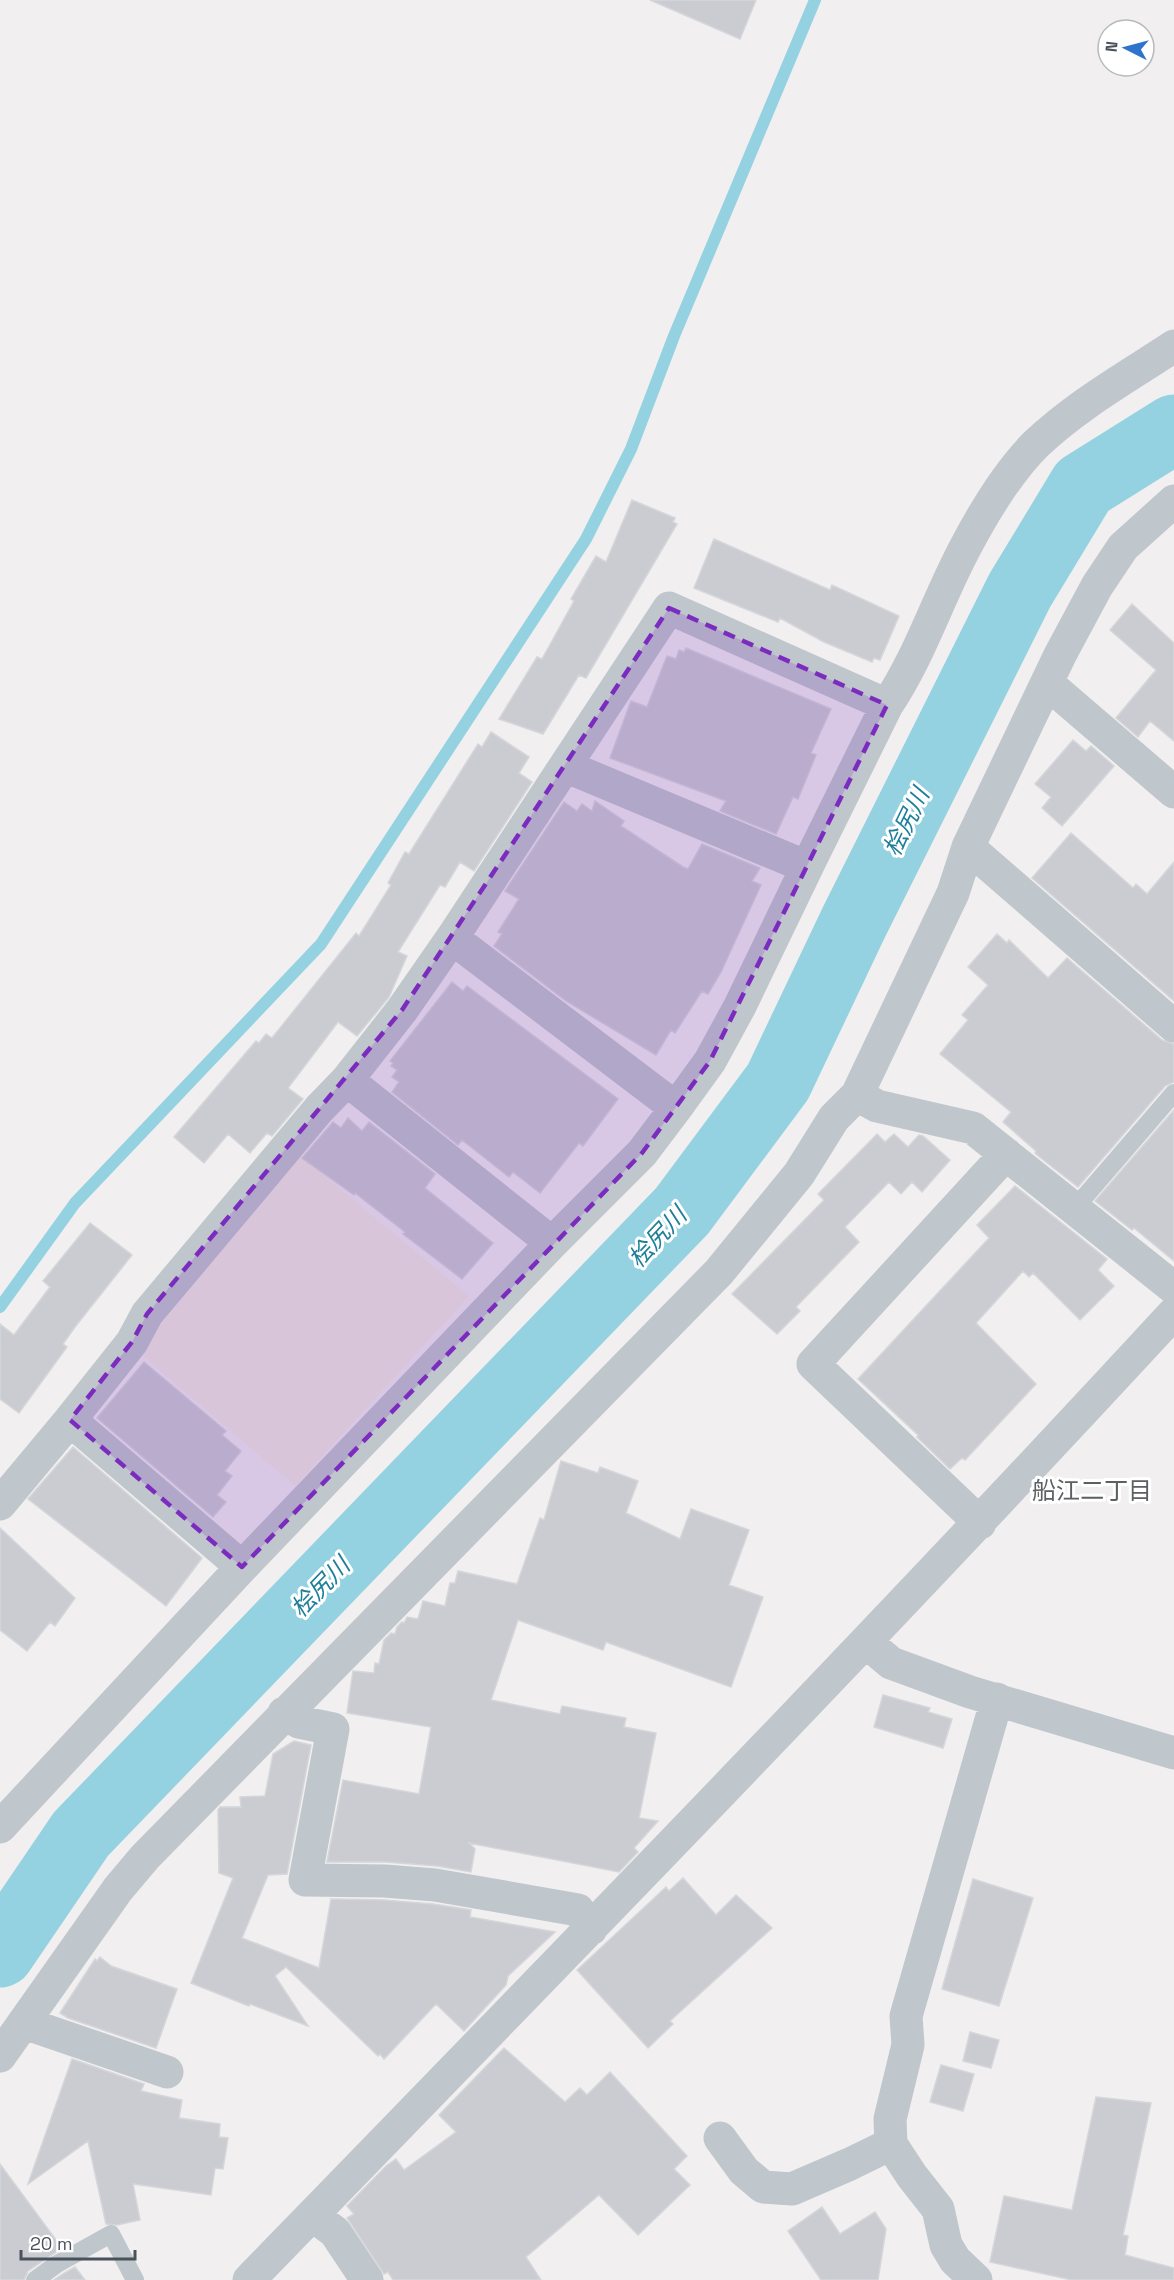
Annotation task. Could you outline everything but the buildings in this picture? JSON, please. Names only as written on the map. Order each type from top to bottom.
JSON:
[{"type":"street","points":[[0,1827],[242,1567],[552,1242],[642,1153],[710,1061],[740,1006],[887,705],[906,676],[965,547],[993,499],[1036,445],[1091,400],[1174,346]]},
{"type":"street","points":[[0,2056],[118,1889],[145,1857],[719,1272],[799,1174],[834,1118],[857,1095],[953,893],[968,847],[1047,683],[1097,586],[1123,547],[1174,501]]},
{"type":"street","points":[[0,1504],[132,1342],[147,1314],[346,1080],[402,1010],[452,938],[669,608],[887,705]]},
{"type":"street","points":[[1047,683],[1174,792]]},
{"type":"street","points":[[565,766],[807,867]]},
{"type":"street","points":[[968,847],[1174,1026]]},
{"type":"street","points":[[452,938],[676,1108]]},
{"type":"street","points":[[346,1080],[552,1242]]},
{"type":"street","points":[[857,1095],[877,1106],[973,1128],[1174,1288]]},
{"type":"street","points":[[980,1523],[813,1364],[1006,1154]]},
{"type":"street","points":[[249,2280],[591,1929],[980,1523],[1174,1313]]},
{"type":"street","points":[[70,1420],[242,1567]]},
{"type":"street","points":[[866,1642],[891,1663],[997,1699],[1174,1753]]},
{"type":"street","points":[[976,2280],[955,2260],[946,2245],[938,2209],[891,2144],[890,2119],[908,2045],[906,2016],[997,1699]]},
{"type":"street","points":[[284,1713],[299,1722],[333,1729],[304,1880],[385,1881],[435,1885],[578,1910],[591,1929]]},
{"type":"street","points":[[24,2023],[167,2072]]},
{"type":"street","points":[[720,2138],[744,2172],[763,2187],[792,2189],[891,2144]]},
{"type":"street","points":[[312,2216],[335,2232],[367,2280]]},
{"type":"lane","points":[[1074,1209],[1174,1093]]},
{"type":"lane","points":[[35,2280],[57,2264],[111,2234],[135,2280]]},
{"type":"highlighted area","points":[[669,608],[887,705],[710,1061],[642,1153],[242,1567],[70,1420],[132,1342],[147,1314],[402,1010]]},
{"type":"sand","points":[[299,1154],[469,1296],[295,1486],[138,1352]]},
{"type":"waterway","points":[[0,1307],[75,1203],[321,944],[586,539],[631,449],[674,336],[815,0]]},
{"type":"waterway","name":"桧尻川","points":[[0,1953],[81,1834],[682,1211],[778,1082],[854,922],[1020,590],[1083,486],[1174,429]]},
{"type":"district","name":"船江二丁目","points":[[1092,1490]]}]
